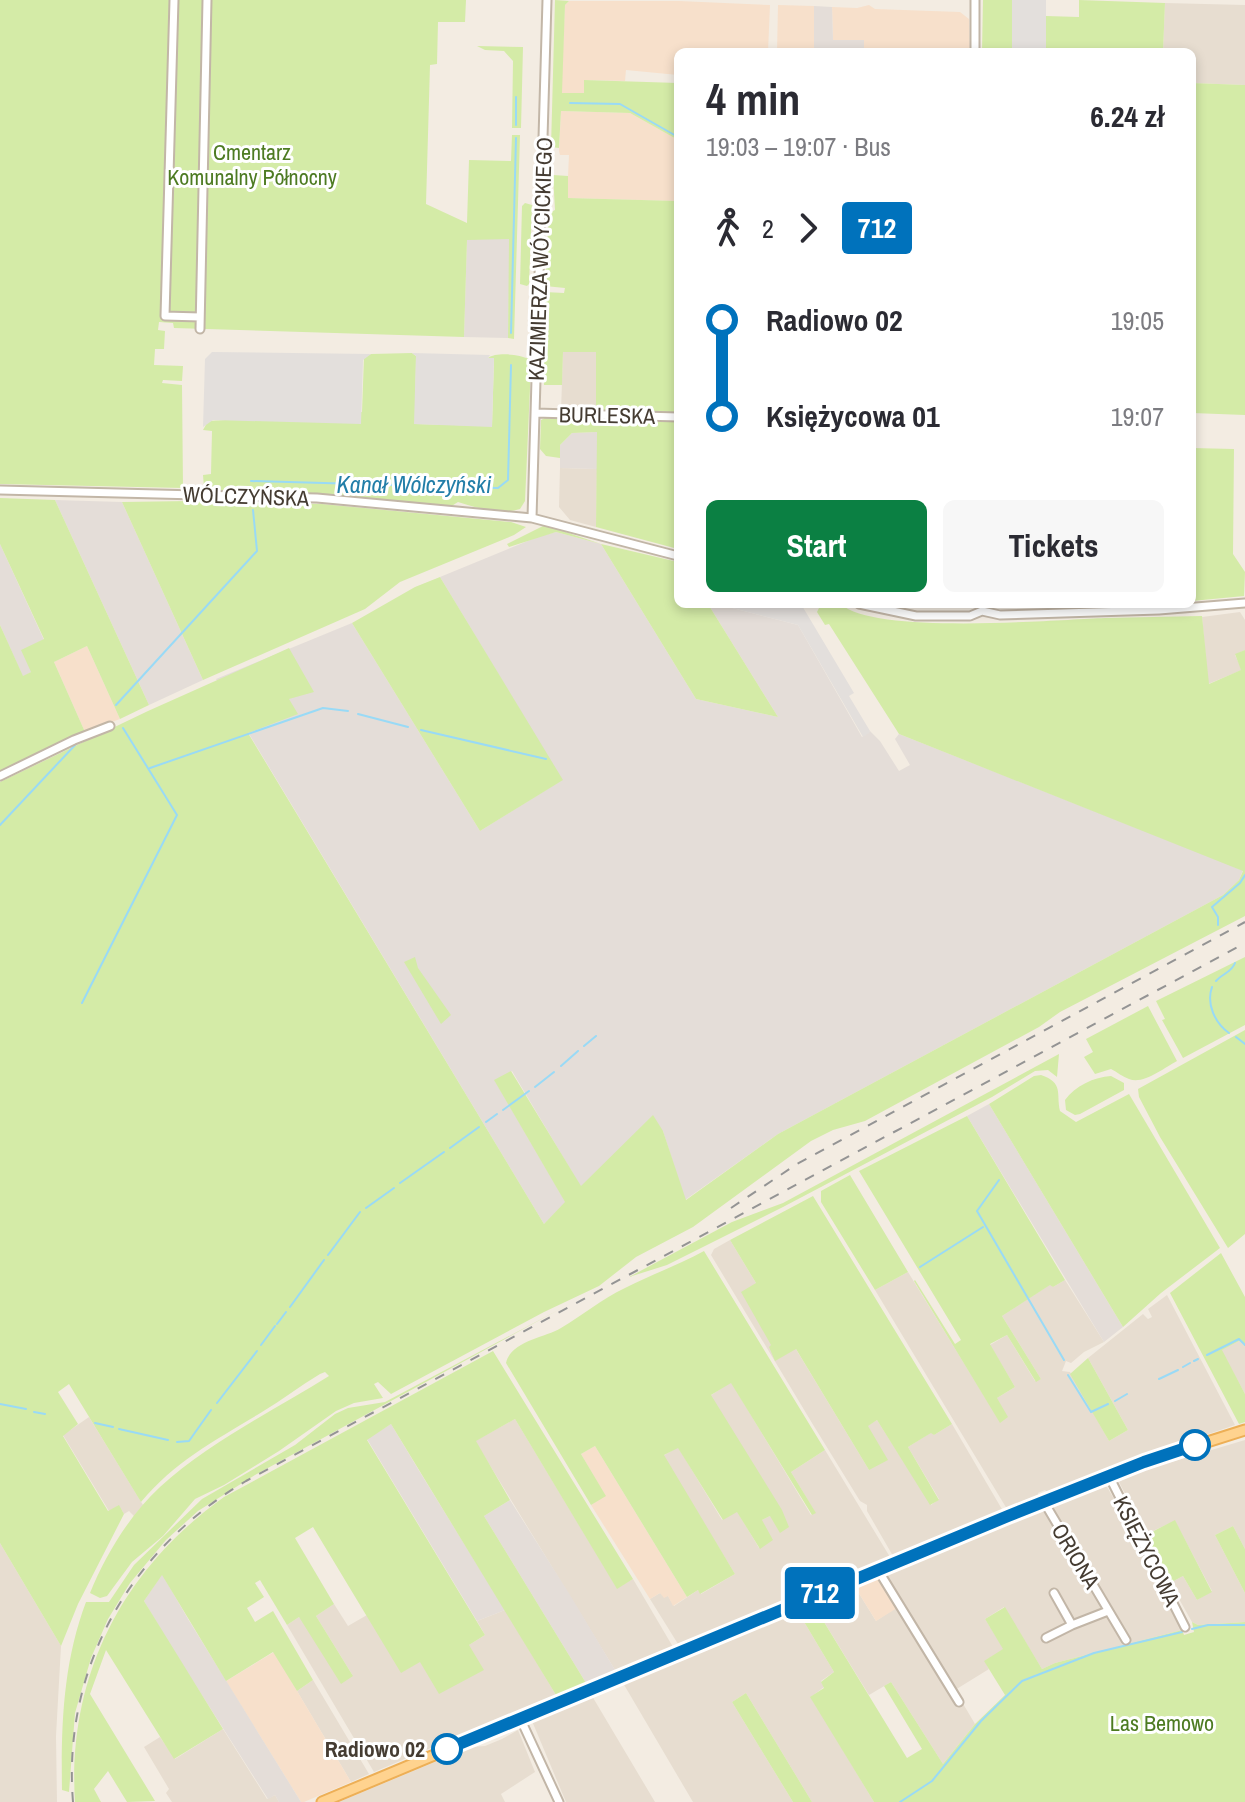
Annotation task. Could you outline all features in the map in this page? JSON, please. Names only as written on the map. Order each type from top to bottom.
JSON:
[{"type":"main road","points":[[322,1802],[1044,1502],[1168,1454],[1245,1430]]},
{"type":"street","points":[[174,0],[165,316],[200,317]]},
{"type":"street","points":[[200,329],[207,0]]},
{"type":"street","name":"KAZIMIERZA WÓYCICKIEGO","points":[[532,518],[547,0]]},
{"type":"street","points":[[975,0],[975,48]]},
{"type":"street","name":"BURLESKA","points":[[535,413],[674,417]]},
{"type":"street","name":"WÓLCZYŃSKA","points":[[0,490],[317,498],[532,518],[674,555]]},
{"type":"street","points":[[1196,607],[1245,603]]},
{"type":"street","points":[[874,608],[916,616],[970,616],[979,608]]},
{"type":"street","points":[[981,608],[990,614],[1016,615],[1184,608]]},
{"type":"street","points":[[0,776],[110,726]]},
{"type":"street","name":"KSIĘŻYCOWA","points":[[1109,1476],[1185,1627]]},
{"type":"street","name":"ORIONA","points":[[1044,1502],[1126,1640]]},
{"type":"street","points":[[878,1570],[959,1702]]},
{"type":"street","name":"ORIONA","points":[[1054,1593],[1072,1625]]},
{"type":"street","name":"ORIONA","points":[[1046,1638],[1108,1611]]},
{"type":"street","points":[[520,1718],[559,1802]]},
{"type":"shaded area","points":[[1012,0],[1046,0],[1046,48],[1012,48]]},
{"type":"shaded area","points":[[569,1],[679,1],[770,5],[768,48],[674,48],[674,75],[626,70],[625,81],[585,80],[584,93],[561,93],[565,5]]},
{"type":"shaded area","points":[[1165,3],[1245,5],[1245,85],[1196,83],[1196,48],[1163,48]]},
{"type":"shaded area","points":[[778,5],[814,6],[814,48],[777,48]]},
{"type":"shaded area","points":[[869,5],[875,9],[960,12],[969,19],[970,48],[864,48],[864,41],[833,40],[832,7]]},
{"type":"shaded area","points":[[814,6],[832,7],[833,40],[864,40],[864,48],[814,48]]},
{"type":"shaded area","points":[[561,111],[630,113],[674,138],[674,201],[567,198],[569,155],[560,155]]},
{"type":"shaded area","points":[[467,239],[510,239],[508,338],[464,337]]},
{"type":"shaded area","points":[[212,352],[371,354],[363,360],[361,424],[213,420],[203,427],[205,359]]},
{"type":"shaded area","points":[[563,352],[596,352],[596,412],[561,411]]},
{"type":"shaded area","points":[[412,353],[490,355],[488,358],[494,358],[492,427],[414,424],[416,356]]},
{"type":"shaded area","points":[[597,432],[597,469],[560,468],[560,445],[572,433]]},
{"type":"shaded area","points":[[560,468],[597,469],[596,527],[570,520],[559,507]]},
{"type":"shaded area","points":[[55,500],[122,502],[203,680],[149,705]]},
{"type":"shaded area","points":[[556,532],[601,544],[696,699],[778,717],[710,608],[732,608],[798,625],[862,737],[870,731],[899,771],[910,765],[895,739],[899,734],[1243,870],[1239,880],[1223,895],[778,1134],[685,1200],[663,1131],[581,1187],[512,1071],[495,1081],[566,1203],[544,1224],[216,679],[352,623],[480,831],[562,780],[440,577]]},
{"type":"shaded area","points":[[0,544],[44,640],[31,672],[23,677],[0,625]]},
{"type":"shaded area","points":[[732,608],[803,608],[854,693],[849,696],[870,731],[863,737],[798,625]]},
{"type":"shaded area","points":[[1240,612],[1245,620],[1245,650],[1235,655],[1242,670],[1208,684],[1202,617]]},
{"type":"shaded area","points":[[87,646],[120,719],[85,732],[54,662]]},
{"type":"shaded area","points":[[989,1104],[1123,1327],[1104,1342],[967,1116]]},
{"type":"shaded area","points":[[730,1240],[869,1470],[867,1426],[877,1420],[931,1505],[939,1499],[908,1447],[952,1424],[1003,1511],[893,1556],[867,1511],[867,1505],[860,1501],[711,1255],[714,1249]]},
{"type":"shaded area","points":[[908,1272],[1000,1422],[997,1398],[1015,1387],[990,1345],[1007,1335],[1035,1381],[1041,1379],[1002,1316],[1051,1284],[1053,1287],[1065,1280],[1104,1342],[1071,1363],[1066,1361],[1062,1371],[1070,1372],[1109,1441],[1128,1430],[1088,1358],[1143,1314],[1148,1319],[1152,1317],[1148,1309],[1167,1295],[1235,1425],[1109,1468],[1048,1493],[1045,1490],[1038,1493],[1039,1497],[1007,1509],[875,1290]]},
{"type":"shaded area","points":[[1241,1340],[1245,1347],[1245,1394],[1221,1350]]},
{"type":"shaded area","points":[[731,1382],[811,1515],[815,1512],[791,1472],[825,1450],[890,1557],[678,1644],[650,1599],[660,1593],[668,1596],[674,1606],[698,1590],[701,1594],[735,1574],[663,1456],[678,1447],[722,1520],[737,1511],[759,1548],[762,1520],[783,1515],[710,1396]]},
{"type":"shaded area","points":[[89,1417],[143,1505],[134,1516],[129,1511],[124,1514],[119,1506],[109,1511],[63,1435]]},
{"type":"shaded area","points":[[515,1419],[617,1588],[633,1579],[673,1647],[615,1670],[475,1441]]},
{"type":"shaded area","points":[[391,1424],[505,1610],[477,1621],[367,1439]]},
{"type":"shaded area","points":[[1245,1440],[1245,1549],[1233,1526],[1215,1535],[1245,1593],[1245,1622],[1198,1625],[1192,1622],[1170,1583],[1183,1576],[1197,1600],[1212,1591],[1175,1521],[1146,1534],[1119,1482],[1141,1471]]},
{"type":"shaded area","points":[[595,1446],[687,1597],[673,1606],[668,1596],[664,1598],[660,1593],[650,1599],[591,1505],[605,1495],[581,1454]]},
{"type":"shaded area","points":[[1107,1487],[1126,1519],[1182,1630],[1042,1669],[1004,1607],[985,1619],[1004,1649],[985,1661],[989,1669],[955,1690],[975,1724],[943,1764],[891,1682],[869,1695],[813,1604],[855,1587],[876,1621],[903,1603],[885,1574]]},
{"type":"shaded area","points":[[510,1500],[615,1670],[586,1683],[484,1516]]},
{"type":"shaded area","points":[[0,1543],[61,1646],[56,1736],[57,1802],[0,1802]]},
{"type":"shaded area","points":[[162,1574],[301,1802],[279,1802],[275,1795],[268,1799],[172,1648],[144,1601]]},
{"type":"shaded area","points":[[879,1577],[897,1608],[876,1621],[855,1587]]},
{"type":"shaded area","points":[[334,1604],[348,1626],[367,1615],[402,1672],[420,1661],[469,1645],[485,1635],[477,1621],[505,1610],[556,1695],[374,1772],[287,1625],[299,1617],[353,1676],[316,1616]]},
{"type":"shaded area","points":[[797,1610],[834,1672],[821,1681],[824,1687],[811,1697],[874,1802],[812,1802],[746,1693],[732,1702],[793,1802],[693,1802],[623,1683]]},
{"type":"shaded area","points":[[274,1652],[351,1782],[304,1802],[301,1802],[226,1681]]},
{"type":"shaded area","points":[[313,1680],[369,1774],[351,1782],[297,1691]]},
{"type":"shaded area","points":[[592,1696],[655,1802],[566,1802],[532,1721]]},
{"type":"shaded area","points":[[223,1729],[267,1799],[275,1795],[279,1802],[172,1802],[166,1793],[169,1789],[144,1747],[160,1737],[175,1759]]},
{"type":"shaded area","points":[[518,1730],[535,1772],[501,1794],[505,1802],[339,1802],[471,1747],[485,1746]]},
{"type":"green space","name":"Cmentarz Komunalny Północny","points":[[0,0],[466,0],[465,22],[438,22],[437,64],[430,65],[426,204],[467,223],[469,160],[511,161],[512,135],[520,135],[514,339],[508,338],[509,239],[467,240],[464,337],[174,328],[173,323],[159,322],[158,330],[165,331],[164,349],[155,349],[154,365],[183,366],[182,381],[163,380],[162,383],[182,385],[183,488],[0,484]]},
{"type":"green space","points":[[555,0],[569,1],[565,5],[562,93],[584,93],[584,80],[674,83],[674,138],[630,113],[561,111],[559,148],[551,147]]},
{"type":"green space","points":[[983,0],[1012,0],[1012,48],[982,48]]},
{"type":"green space","points":[[1079,0],[1165,3],[1163,48],[1046,48],[1046,16],[1079,17]]},
{"type":"green space","points":[[477,46],[523,47],[521,128],[512,128],[513,61],[504,51],[485,50]]},
{"type":"green space","points":[[1196,83],[1245,85],[1245,415],[1196,413]]},
{"type":"green space","points":[[553,175],[568,176],[568,198],[674,201],[674,414],[596,412],[596,352],[563,352],[562,385],[544,385],[545,292],[564,293],[565,288],[545,286],[549,213],[555,210]]},
{"type":"green space","points":[[525,203],[532,205],[527,286],[520,284],[522,206]]},
{"type":"green space","points":[[412,353],[416,356],[415,424],[492,426],[494,359],[488,358],[508,354],[529,359],[525,501],[520,509],[497,511],[458,502],[450,507],[315,493],[204,488],[203,475],[211,474],[212,431],[203,430],[208,421],[362,412],[364,357],[371,354]]},
{"type":"green space","points":[[547,417],[674,421],[674,548],[596,527],[597,432],[572,433],[560,445],[560,458],[546,456],[540,449],[541,420]]},
{"type":"green space","points":[[1196,448],[1234,449],[1233,554],[1245,572],[1244,596],[1196,601]]},
{"type":"green space","points":[[0,498],[55,500],[149,705],[120,719],[87,646],[54,662],[85,732],[0,772],[0,625],[23,676],[31,672],[21,650],[44,639],[0,544]]},
{"type":"green space","points":[[122,502],[322,504],[511,522],[526,527],[514,535],[400,582],[365,609],[203,680]]},
{"type":"green space","points":[[545,525],[601,544],[556,532],[509,547],[507,544]]},
{"type":"green space","points":[[601,544],[674,561],[674,608],[710,608],[778,717],[696,699]]},
{"type":"green space","points":[[440,577],[563,780],[480,831],[352,623],[415,587]]},
{"type":"green space","points":[[819,608],[848,608],[859,614],[889,620],[925,623],[1202,616],[1209,684],[1241,670],[1235,654],[1245,650],[1245,916],[1060,1012],[1039,1027],[865,1121],[833,1130],[811,1141],[693,1227],[636,1257],[599,1286],[391,1394],[378,1382],[374,1384],[383,1398],[354,1403],[336,1411],[279,1451],[195,1499],[163,1536],[132,1562],[107,1596],[100,1598],[90,1593],[103,1564],[128,1523],[160,1487],[220,1441],[329,1376],[325,1372],[320,1374],[197,1452],[168,1474],[141,1502],[69,1384],[58,1392],[78,1424],[63,1436],[108,1511],[119,1505],[124,1514],[78,1604],[61,1646],[0,1543],[0,782],[289,648],[314,692],[289,699],[298,714],[248,733],[544,1224],[565,1202],[494,1080],[511,1071],[581,1186],[653,1115],[663,1131],[686,1200],[778,1134],[1223,895],[1239,880],[1243,871],[899,734],[829,624],[825,625],[817,612]]},
{"type":"green space","points":[[415,957],[418,968],[451,1015],[441,1024],[404,962]]},
{"type":"green space","points":[[1245,957],[1245,1025],[1183,1058],[1162,1020],[1165,1019],[1156,1001]]},
{"type":"green space","points":[[1148,1006],[1177,1061],[1141,1080],[1129,1079],[1111,1069],[1095,1074],[1084,1057],[1093,1052],[1086,1039]]},
{"type":"green space","points":[[1245,1030],[1245,1234],[1228,1248],[1160,1137],[1139,1097],[1138,1089]]},
{"type":"green space","points":[[1059,1054],[1057,1077],[1048,1070],[1035,1071],[992,1097],[783,1207],[667,1265],[629,1277],[732,1222],[783,1203]]},
{"type":"green space","points":[[1041,1075],[1056,1085],[1060,1111],[1076,1122],[1129,1094],[1220,1248],[1123,1327],[989,1104],[1034,1076]]},
{"type":"green space","points":[[1111,1076],[1124,1083],[1124,1090],[1080,1114],[1066,1110],[1065,1100],[1074,1090],[1092,1080]]},
{"type":"green space","points":[[967,1116],[1065,1280],[1053,1287],[1050,1285],[1002,1316],[1041,1379],[1036,1382],[1007,1335],[990,1344],[1015,1387],[997,1398],[1008,1417],[1000,1423],[915,1280],[955,1344],[961,1340],[859,1171]]},
{"type":"green space","points":[[850,1175],[908,1272],[875,1290],[821,1202],[821,1191]]},
{"type":"green space","points":[[813,1196],[952,1424],[908,1447],[939,1500],[930,1505],[877,1420],[868,1426],[888,1460],[869,1470],[796,1349],[775,1361],[769,1347],[771,1345],[741,1292],[756,1283],[730,1240]]},
{"type":"green space","points":[[704,1251],[825,1450],[791,1472],[816,1513],[812,1515],[731,1383],[711,1395],[782,1510],[789,1527],[780,1533],[770,1516],[762,1520],[773,1540],[760,1549],[737,1512],[723,1520],[678,1448],[664,1455],[735,1574],[700,1594],[698,1590],[687,1597],[595,1446],[581,1454],[606,1496],[591,1505],[506,1363],[521,1345],[561,1328],[617,1292]]},
{"type":"green space","points":[[1221,1253],[1245,1297],[1245,1347],[1241,1340],[1222,1350],[1245,1394],[1245,1422],[1239,1424],[1170,1293]]},
{"type":"green space","points":[[562,1308],[255,1475],[198,1511],[166,1540],[130,1583],[108,1619],[91,1658],[75,1713],[69,1792],[62,1790],[62,1742],[68,1671],[86,1602],[109,1602],[134,1565],[202,1499],[295,1445],[335,1414],[348,1408],[385,1402]]},
{"type":"green space","points":[[493,1351],[633,1579],[617,1589],[515,1419],[476,1441],[510,1500],[484,1516],[586,1683],[556,1695],[391,1424],[367,1440],[485,1635],[469,1645],[484,1670],[439,1694],[420,1662],[401,1673],[313,1527],[295,1538],[334,1604],[316,1616],[353,1676],[341,1684],[299,1617],[287,1625],[260,1580],[255,1583],[264,1597],[247,1608],[255,1622],[273,1611],[313,1680],[297,1691],[273,1652],[226,1681],[162,1575],[144,1601],[223,1729],[174,1759],[106,1650],[90,1694],[155,1801],[127,1802],[108,1771],[94,1789],[101,1802],[75,1802],[75,1756],[81,1711],[92,1669],[109,1629],[130,1592],[157,1557],[188,1526],[224,1497]]},
{"type":"green space","points":[[1088,1358],[1128,1430],[1109,1441],[1070,1374]]},
{"type":"green space","points":[[1175,1520],[1212,1592],[1197,1600],[1183,1576],[1170,1583],[1144,1536]]},
{"type":"green space","points":[[1233,1526],[1245,1549],[1245,1593],[1215,1535]]},
{"type":"green space","name":"Las Bemowo","points":[[813,1604],[907,1758],[922,1749],[884,1686],[891,1682],[943,1764],[975,1724],[1005,1695],[984,1661],[1003,1649],[985,1619],[1005,1607],[1042,1669],[1182,1630],[1184,1635],[1194,1632],[1192,1622],[1198,1625],[1245,1622],[1245,1802],[874,1802],[810,1697],[824,1688],[821,1682],[834,1672],[797,1610]]},
{"type":"green space","points":[[746,1693],[812,1802],[793,1802],[732,1702]]},
{"type":"waterway","name":"Kanał Wólczyński","points":[[516,97],[516,125]]},
{"type":"waterway","points":[[570,103],[620,104],[674,135]]},
{"type":"waterway","name":"Kanał Wólczyński","points":[[511,333],[516,138]]},
{"type":"waterway","name":"Kanał Wólczyński","points":[[251,481],[498,488],[508,480],[511,365]]},
{"type":"waterway","name":"Kanał Wólczyński","points":[[116,705],[257,551],[253,510]]},
{"type":"waterway","points":[[150,768],[323,708],[348,711]]},
{"type":"waterway","points":[[358,714],[408,727]]},
{"type":"waterway","points":[[82,1003],[177,815],[123,728]]},
{"type":"waterway","points":[[421,730],[546,759]]},
{"type":"waterway","name":"Kanał Wólczyński","points":[[0,825],[77,743]]},
{"type":"waterway","points":[[1218,925],[1218,917],[1212,907],[1245,875]]},
{"type":"waterway","points":[[1216,981],[1235,963]]},
{"type":"waterway","points":[[1212,987],[1210,1000],[1213,1013],[1229,1033]]},
{"type":"waterway","points":[[584,1046],[596,1036]]},
{"type":"waterway","points":[[1236,1037],[1245,1044]]},
{"type":"waterway","points":[[561,1066],[578,1051]]},
{"type":"waterway","points":[[535,1087],[554,1072]]},
{"type":"waterway","points":[[503,1110],[529,1091]]},
{"type":"waterway","points":[[486,1122],[497,1114]]},
{"type":"waterway","points":[[450,1148],[479,1127]]},
{"type":"waterway","points":[[400,1183],[444,1152]]},
{"type":"waterway","points":[[999,1180],[977,1211],[1064,1360]]},
{"type":"waterway","points":[[366,1208],[394,1188]]},
{"type":"waterway","points":[[328,1255],[360,1212]]},
{"type":"waterway","points":[[920,1267],[983,1227]]},
{"type":"waterway","points":[[290,1307],[324,1260]]},
{"type":"waterway","points":[[277,1324],[286,1312]]},
{"type":"waterway","points":[[261,1345],[275,1326]]},
{"type":"waterway","points":[[1207,1355],[1239,1339],[1245,1345]]},
{"type":"waterway","points":[[217,1403],[257,1351]]},
{"type":"waterway","points":[[1194,1361],[1198,1359]]},
{"type":"waterway","points":[[1183,1367],[1190,1363]]},
{"type":"waterway","points":[[1159,1379],[1178,1370]]},
{"type":"waterway","points":[[1068,1375],[1091,1412],[1108,1404]]},
{"type":"waterway","points":[[1115,1401],[1127,1394]]},
{"type":"waterway","points":[[0,1404],[26,1409]]},
{"type":"waterway","points":[[177,1442],[189,1441],[211,1410]]},
{"type":"waterway","points":[[34,1412],[45,1414]]},
{"type":"waterway","points":[[95,1423],[113,1427]]},
{"type":"waterway","points":[[119,1429],[168,1440]]},
{"type":"waterway","points":[[1192,1629],[1208,1625],[1245,1625]]},
{"type":"waterway","points":[[900,1802],[932,1781],[981,1721],[1022,1681],[1094,1653],[1182,1632]]},
{"type":"railway","points":[[731,1208],[797,1164],[1245,922]]},
{"type":"railway","points":[[73,1802],[73,1752],[79,1704],[93,1659],[112,1616],[138,1577],[169,1541],[205,1509],[246,1481],[1245,943]]},
{"type":"bus line","name":"712","points":[[447,1749],[848,1581],[1144,1462],[1195,1445]]},
{"type":"place","name":"Radiowo 02","points":[[447,1749]]}]
